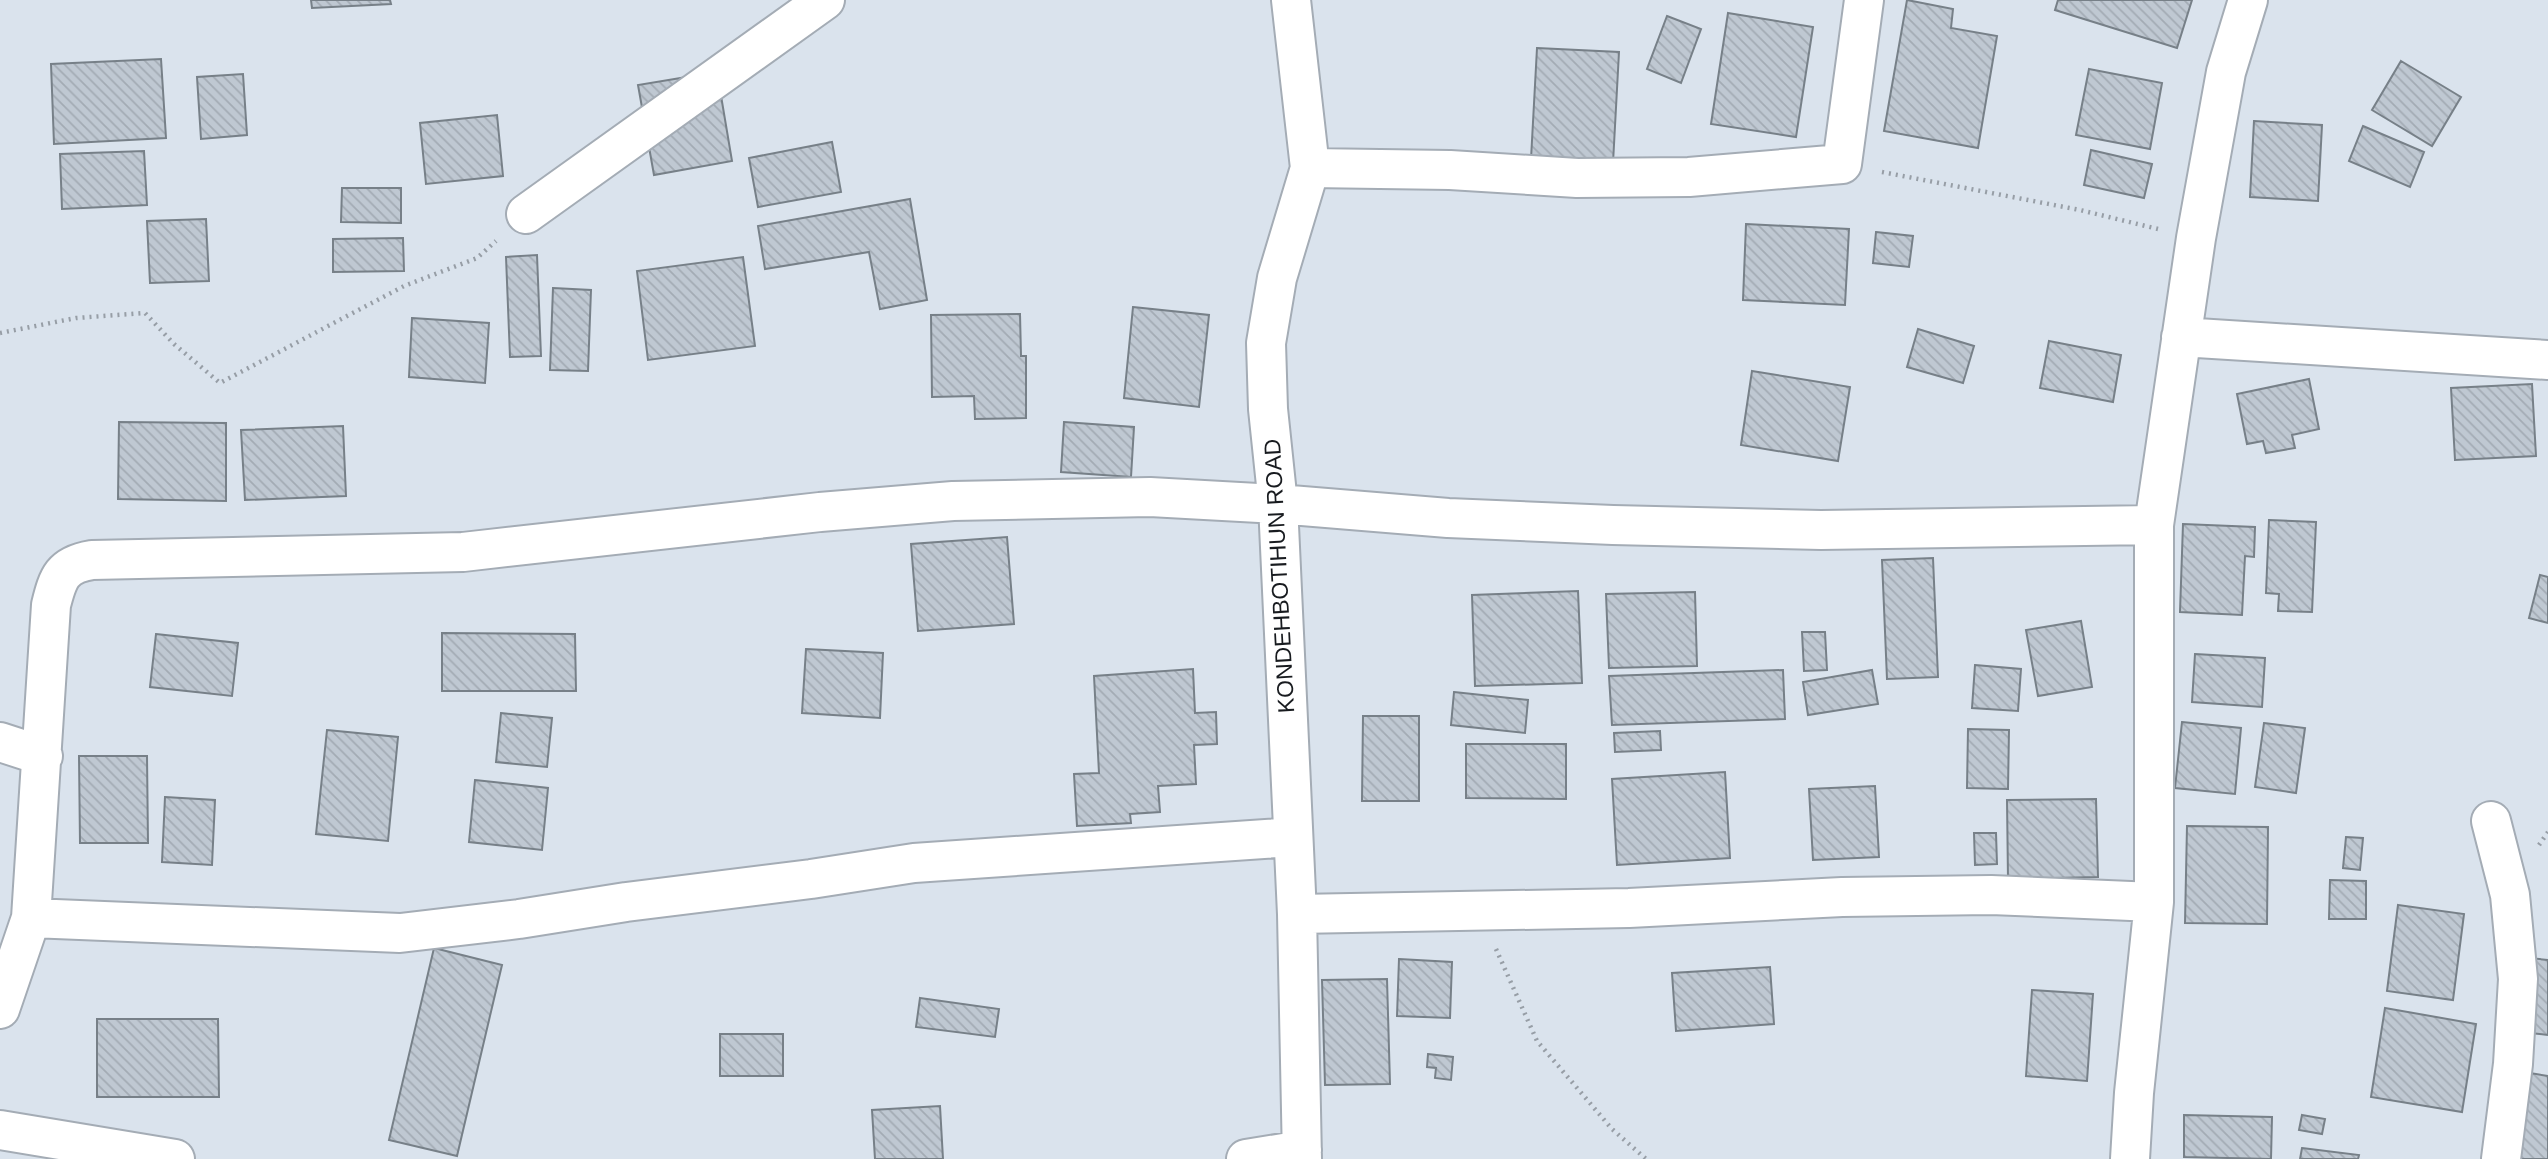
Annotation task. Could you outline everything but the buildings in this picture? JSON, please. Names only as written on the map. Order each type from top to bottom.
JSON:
[{"type":"street","points":[[526,214],[825,0]]},
{"type":"street","name":"KONDEHBOTIHUN ROAD","points":[[1291,0],[1310,168],[1277,278],[1266,343],[1268,409],[1278,504],[1297,914],[1302,1155]]},
{"type":"street","points":[[1310,168],[1450,170],[1577,178],[1689,177],[1842,164],[1864,0]]},
{"type":"street","points":[[2130,1159],[2134,1093],[2154,902],[2154,525],[2196,238],[2226,72],[2248,0]]},
{"type":"street","points":[[2181,337],[2548,360]]},
{"type":"street","points":[[0,1009],[31,918],[51,606],[57,580],[74,563],[92,560],[463,551],[820,512],[953,501],[1150,497],[1448,518],[1807,529],[2154,525]]},
{"type":"street","points":[[0,742],[43,756]]},
{"type":"street","points":[[2491,821],[2510,895],[2518,979],[2513,1064],[2501,1159]]},
{"type":"street","points":[[31,918],[400,933],[519,919],[914,863],[1293,837]]},
{"type":"street","points":[[1297,914],[1629,908],[1842,897],[1991,895],[2154,902]]},
{"type":"street","points":[[0,1130],[175,1159]]},
{"type":"street","points":[[1246,1159],[1302,1155]]},
{"type":"path","points":[[1842,164],[2080,210],[2196,238]]},
{"type":"path","points":[[0,333],[76,318],[145,313],[174,344],[220,383],[404,286],[477,258],[526,214]]},
{"type":"path","points":[[1478,910],[1537,1041],[1612,1129],[1646,1159]]}]
